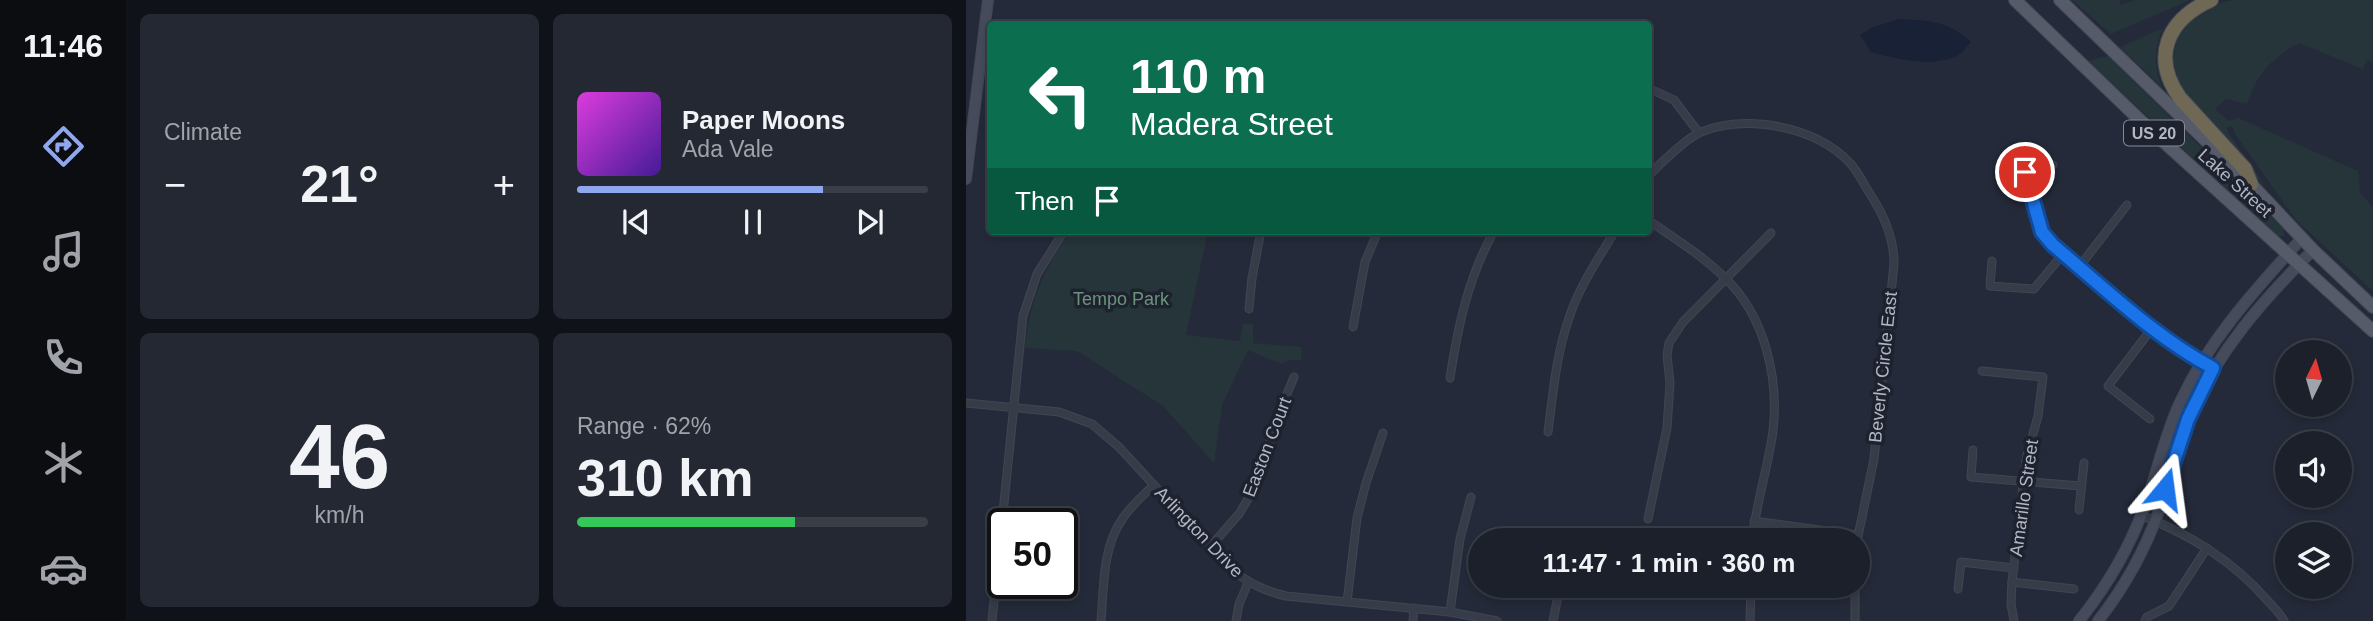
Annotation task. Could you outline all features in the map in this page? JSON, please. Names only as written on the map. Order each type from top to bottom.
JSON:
[{"type":"highway","points":[[2211,0],[2189,12],[2171,33],[2165,59],[2167,74],[2171,86],[2180,98],[2245,169],[2251,184]]},
{"type":"main road","points":[[966,179],[988,0]]},
{"type":"main road","name":"Lake Street","points":[[2061,1],[2251,184],[2313,250],[2373,307]]},
{"type":"main road","name":"Lake Street","points":[[2019,4],[2143,122],[2373,331]]},
{"type":"main road","points":[[2079,621],[2114,570],[2141,516],[2170,426],[2201,362],[2232,316],[2302,238]]},
{"type":"main road","points":[[2098,621],[2132,569],[2155,521],[2185,428],[2213,368],[2241,328],[2313,250]]},
{"type":"street","points":[[1652,90],[1674,100],[1699,133],[1652,172]]},
{"type":"street","name":"Beverly Circle East","points":[[1699,133],[1738,123],[1760,123],[1781,127],[1831,148],[1849,162],[1875,202],[1889,233],[1894,264],[1874,459],[1859,528]]},
{"type":"street","points":[[2000,178],[2053,165]]},
{"type":"street","points":[[2025,172],[2042,232],[2063,254],[2152,327],[2213,368]]},
{"type":"street","points":[[2079,267],[2127,205]]},
{"type":"street","points":[[1652,223],[1726,278],[1758,326],[1772,370],[1774,401],[1773,432],[1754,528]]},
{"type":"street","points":[[1648,519],[1667,428],[1669,343],[1683,322],[1772,233]]},
{"type":"street","points":[[992,621],[1021,328],[1028,295],[1042,264],[1061,235]]},
{"type":"street","points":[[1249,309],[1260,235]]},
{"type":"street","points":[[1353,327],[1365,262],[1376,235]]},
{"type":"street","points":[[1450,378],[1465,299],[1492,235]]},
{"type":"street","points":[[1548,432],[1561,345],[1569,317],[1581,288],[1613,235]]},
{"type":"street","points":[[1992,261],[1990,286],[2034,289],[2063,254]]},
{"type":"street","points":[[2150,419],[2108,386],[2152,327]]},
{"type":"street","name":"Amarillo Street","points":[[1982,371],[2043,377],[2038,416],[2026,459],[2023,482],[2012,582],[2012,620]]},
{"type":"street","name":"Easton Court","points":[[1210,547],[1239,514],[1254,489],[1294,377]]},
{"type":"street","name":"Arlington Drive","points":[[966,403],[1059,412],[1092,424],[1109,438],[1210,547],[1248,583],[1286,596],[1450,612],[1497,621]]},
{"type":"street","points":[[1347,602],[1357,518],[1383,433]]},
{"type":"street","points":[[1973,450],[1971,477],[2081,486]]},
{"type":"street","points":[[2079,510],[2084,463]]},
{"type":"street","points":[[1101,621],[1107,557],[1112,538],[1127,512],[1154,485]]},
{"type":"street","points":[[1450,612],[1460,539],[1471,497]]},
{"type":"street","points":[[2141,516],[2207,548],[2240,572],[2284,620]]},
{"type":"street","points":[[1755,521],[1797,528]]},
{"type":"street","points":[[2145,621],[2147,617],[2169,606],[2207,548]]},
{"type":"street","points":[[1958,589],[1961,562],[2014,568]]},
{"type":"street","points":[[2012,582],[2074,589]]},
{"type":"street","points":[[1236,621],[1238,604],[1248,583]]},
{"type":"street","points":[[1553,621],[1558,598]]},
{"type":"street","points":[[1750,621],[1751,598]]},
{"type":"street","points":[[1855,598],[1855,621]]},
{"type":"street","points":[[1413,621],[1414,608]]},
{"type":"green space","points":[[2072,0],[2119,0],[2121,5],[2135,0],[2190,0],[2111,34]]},
{"type":"green space","points":[[2373,0],[2373,62],[2367,60],[2363,69],[2299,43],[2266,68],[2247,104],[2226,99],[2215,109],[2229,121],[2238,118],[2358,171],[2360,193],[2373,207],[2373,291],[2296,220],[2232,126],[2226,128],[2229,134],[2269,191],[2180,87],[2173,61],[2177,39],[2191,21],[2223,2]]},
{"type":"green space","points":[[2163,28],[2156,57],[2161,86],[2120,47]]},
{"type":"green space","points":[[2108,56],[2284,229],[2284,236],[2278,237],[2088,61]]},
{"type":"green space","name":"Tempo Park","points":[[1068,235],[1207,235],[1186,335],[1240,341],[1243,323],[1253,324],[1253,343],[1302,347],[1301,360],[1290,360],[1281,364],[1248,350],[1222,405],[1214,463],[1163,406],[1077,351],[1025,348],[1034,300],[1053,259]]},
{"type":"water","points":[[1899,19],[1929,21],[1946,26],[1971,42],[1957,56],[1945,60],[1924,62],[1871,52],[1860,35],[1873,27]]},
{"type":"route","points":[[2025,172],[2042,232],[2053,245],[2152,327],[2213,368],[2188,419],[2165,489]]}]
